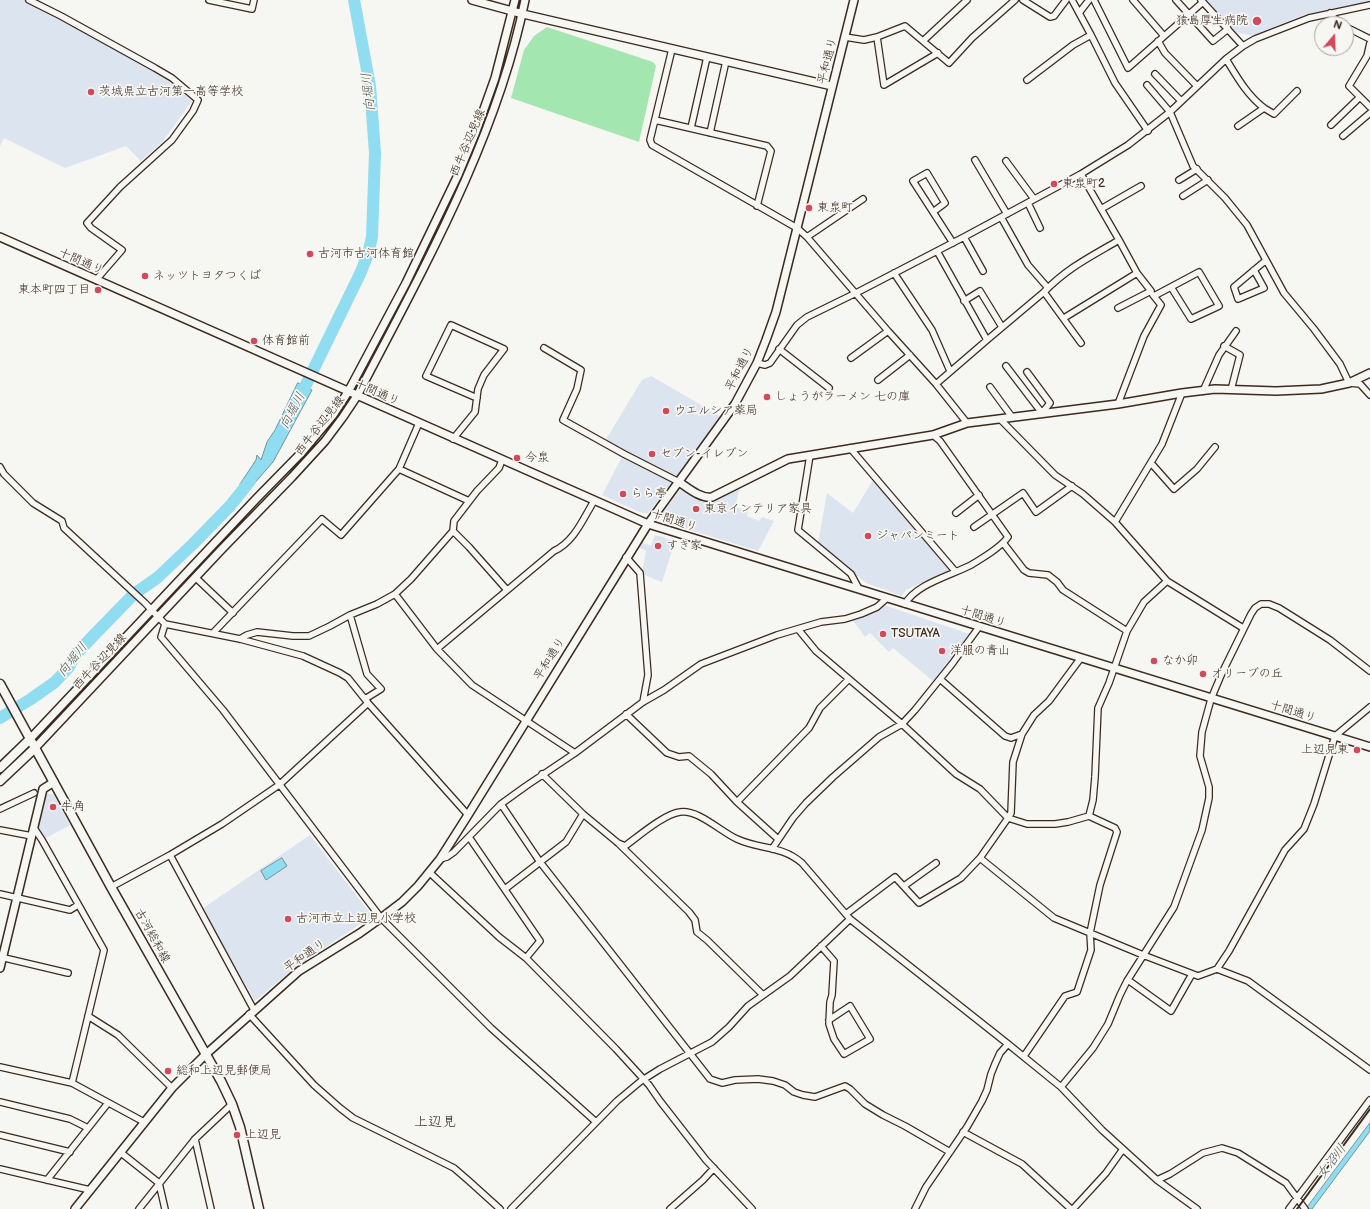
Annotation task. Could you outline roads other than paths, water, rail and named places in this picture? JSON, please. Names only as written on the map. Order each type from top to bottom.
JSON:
[{"type":"main road","name":"古河総和線","points":[[0,684],[111,887],[221,1081],[232,1104],[240,1127],[259,1209]]},
{"type":"main road","points":[[0,768],[30,739]]},
{"type":"main road","points":[[0,781],[35,748]]},
{"type":"street","points":[[29,0],[156,68],[172,78],[198,100],[193,110],[172,140],[120,187],[87,223],[91,228],[122,250],[96,280]]},
{"type":"street","points":[[209,0],[252,9],[254,0]]},
{"type":"street","points":[[472,0],[522,14],[832,86]]},
{"type":"street","name":"西牛谷辺見線","points":[[30,739],[302,452],[332,415],[348,392],[406,283],[458,175],[475,134],[495,78],[515,0]]},
{"type":"street","name":"西牛谷辺見線","points":[[35,748],[195,577],[292,478],[324,441],[357,396],[436,244],[484,136],[503,83],[525,0]]},
{"type":"street","name":"平和通り","points":[[75,1209],[172,1088],[205,1055],[299,971],[381,918],[402,902],[440,859],[626,557],[648,524],[726,417],[757,363],[776,312],[854,0]]},
{"type":"street","points":[[923,41],[967,0]]},
{"type":"street","points":[[845,37],[864,40],[877,37],[905,26],[949,63],[972,38],[1015,0]]},
{"type":"street","points":[[1023,0],[1050,17],[1054,16],[1066,0]]},
{"type":"street","points":[[1072,0],[1115,83],[1148,131]]},
{"type":"street","points":[[1079,13],[1089,0]]},
{"type":"street","points":[[1094,0],[1128,68],[1202,1],[1243,46]]},
{"type":"street","points":[[1133,0],[1164,36]]},
{"type":"street","points":[[1176,0],[1213,41],[1228,29]]},
{"type":"street","points":[[757,363],[770,363],[801,321],[953,243],[1081,174],[1111,156],[1148,131],[1226,59],[1243,46],[1255,39],[1308,18],[1370,5]]},
{"type":"street","points":[[1354,31],[1370,39]]},
{"type":"street","points":[[1026,80],[1073,44],[1091,35]]},
{"type":"street","points":[[877,37],[884,85],[938,53]]},
{"type":"street","points":[[1158,41],[1165,53],[1197,86]]},
{"type":"street","points":[[1370,43],[1367,56],[1349,86],[1370,107]]},
{"type":"street","points":[[672,49],[650,140],[652,145],[797,228],[807,237],[936,384],[967,423]]},
{"type":"street","points":[[691,128],[707,57]]},
{"type":"street","points":[[1226,59],[1245,90],[1256,102],[1274,114],[1297,91]]},
{"type":"street","points":[[710,133],[726,61]]},
{"type":"street","points":[[1155,74],[1181,102]]},
{"type":"street","points":[[1147,85],[1170,112],[1194,166],[1225,198],[1247,225],[1265,261],[1284,293],[1314,329],[1340,364],[1349,384]]},
{"type":"street","points":[[1331,125],[1360,97]]},
{"type":"street","points":[[1238,126],[1264,108]]},
{"type":"street","points":[[1343,136],[1370,113]]},
{"type":"street","points":[[655,120],[767,146],[771,151],[757,206]]},
{"type":"street","points":[[975,160],[1006,214]]},
{"type":"street","points":[[1006,161],[1034,199]]},
{"type":"street","points":[[1179,180],[1197,169]]},
{"type":"street","points":[[933,212],[945,203],[927,173],[913,182],[953,243]]},
{"type":"street","points":[[1081,174],[1137,273],[1161,305],[1144,336],[1118,404]]},
{"type":"street","points":[[1183,196],[1208,180]]},
{"type":"street","points":[[1101,210],[1141,186]]},
{"type":"street","points":[[807,237],[863,199]]},
{"type":"street","points":[[1028,203],[1040,228]]},
{"type":"street","points":[[1001,217],[1028,265],[1081,343]]},
{"type":"street","name":"十間通り","points":[[0,237],[453,439],[648,524],[1080,659],[1370,747]]},
{"type":"street","points":[[964,237],[983,271]]},
{"type":"street","points":[[936,384],[1072,267],[1118,240]]},
{"type":"street","points":[[937,251],[987,340]]},
{"type":"street","points":[[1254,270],[1264,288],[1238,299],[1234,287],[1254,270],[1265,261]]},
{"type":"street","points":[[1118,308],[1171,287],[1199,272],[1219,306],[1191,319],[1171,287]]},
{"type":"street","points":[[1064,318],[1137,273]]},
{"type":"street","points":[[894,274],[932,330],[950,371]]},
{"type":"street","points":[[964,300],[980,291],[1002,327]]},
{"type":"street","points":[[453,439],[475,412],[477,398],[484,375],[504,349],[451,326],[426,376],[477,398]]},
{"type":"street","points":[[1203,391],[1218,354],[1236,330]]},
{"type":"street","points":[[851,358],[888,331]]},
{"type":"street","points":[[1224,346],[1240,355],[1231,390]]},
{"type":"street","points":[[544,348],[581,370],[577,389],[563,420],[707,498],[712,497],[788,460],[850,448],[933,435],[967,423],[1118,404],[1203,391],[1276,391],[1321,389],[1349,384],[1360,384],[1370,395]]},
{"type":"street","points":[[779,349],[829,388]]},
{"type":"street","points":[[878,380],[910,355]]},
{"type":"street","points":[[1006,366],[1042,413]]},
{"type":"street","points":[[1027,372],[1050,403],[1042,413]]},
{"type":"street","points":[[1349,384],[1370,373]]},
{"type":"street","points":[[990,387],[1012,417]]},
{"type":"street","points":[[1115,522],[1162,444],[1182,393]]},
{"type":"street","points":[[1000,419],[1055,475],[1083,494],[1115,522],[1167,581],[1243,628]]},
{"type":"street","points":[[213,633],[322,519],[341,535],[399,469],[419,423]]},
{"type":"street","points":[[905,604],[910,596],[916,591],[955,571],[971,565],[1004,544],[1008,537],[940,440],[933,435]]},
{"type":"street","points":[[1151,463],[1174,489],[1197,469],[1215,447]]},
{"type":"street","points":[[850,448],[955,571]]},
{"type":"street","points":[[810,455],[798,530],[851,574],[859,589]]},
{"type":"street","points":[[240,639],[256,632],[293,636],[309,636],[395,594],[411,580],[453,531],[454,520],[499,468],[502,460]]},
{"type":"street","points":[[0,467],[2,476],[33,503],[62,521],[64,528],[146,603],[165,624],[240,639],[303,656],[348,678],[468,815]]},
{"type":"street","points":[[399,469],[469,501]]},
{"type":"street","points":[[974,527],[1023,493],[1036,512],[1072,486]]},
{"type":"street","points":[[956,512],[979,495]]},
{"type":"street","points":[[437,649],[554,551],[569,541],[577,531],[594,501]]},
{"type":"street","points":[[453,531],[507,590]]},
{"type":"street","points":[[1004,544],[1024,570],[1029,573],[1048,575],[1057,582],[1063,590],[1127,631]]},
{"type":"street","points":[[626,557],[640,573],[648,675],[643,702]]},
{"type":"street","points":[[195,577],[233,613]]},
{"type":"street","points":[[1090,816],[1095,777],[1098,708],[1109,683],[1127,631],[1144,602],[1167,581]]},
{"type":"street","points":[[395,594],[437,649],[472,685],[574,753]]},
{"type":"street","points":[[440,859],[447,857],[454,852],[501,804],[643,702],[664,690],[701,664],[777,635],[821,622],[844,619],[861,614],[877,607],[887,598]]},
{"type":"street","points":[[1061,1087],[1093,1048],[1108,1024],[1128,980],[1174,907],[1202,830],[1209,798],[1209,787],[1200,756],[1202,735],[1212,699],[1243,628],[1255,608],[1261,604],[1269,604],[1279,608],[1330,640],[1370,671]]},
{"type":"street","points":[[111,887],[170,855],[222,824],[279,785],[381,689],[367,674],[350,616]]},
{"type":"street","points":[[165,624],[161,637],[223,710],[381,918],[491,1028],[596,1122]]},
{"type":"street","points":[[772,849],[806,803],[832,777],[879,737],[902,724],[940,679],[979,627]]},
{"type":"street","points":[[798,629],[816,651],[902,724],[956,774],[980,789],[1008,818],[1028,824],[1055,824],[1090,816],[1115,828],[1117,832],[1100,885],[1090,933],[1091,950],[1077,992],[1065,996],[1024,1056]]},
{"type":"street","points":[[846,914],[895,877],[919,903],[961,878],[980,858],[1011,813],[1013,762],[1022,734],[1034,716],[1049,701],[1080,659]]},
{"type":"street","points":[[737,802],[809,728],[820,708],[849,679]]},
{"type":"street","points":[[940,679],[1005,736],[1011,738],[1022,734]]},
{"type":"street","points":[[980,858],[1054,918],[1143,956],[1198,976],[1216,969],[1229,951],[1285,850],[1304,828],[1314,804],[1335,736],[1370,707]]},
{"type":"street","points":[[626,714],[667,754],[679,757],[689,756],[711,774],[737,802],[778,839]]},
{"type":"street","points":[[542,774],[689,912],[695,920],[697,932],[763,995]]},
{"type":"street","points":[[0,968],[1,957],[43,789],[54,782]]},
{"type":"street","points":[[0,809],[34,793]]},
{"type":"street","points":[[501,804],[540,862],[710,1079],[722,1083],[735,1080],[773,1081],[785,1085],[794,1092],[816,1097],[845,1086],[850,1088],[865,1104],[950,1152]]},
{"type":"street","points":[[618,844],[626,846],[666,817],[678,812],[686,811],[700,817],[736,839],[757,846],[789,853],[802,863],[850,919],[1024,1056],[1061,1087],[1102,1130],[1157,1180],[1197,1209]]},
{"type":"street","points":[[505,889],[566,842],[583,814]]},
{"type":"street","points":[[34,828],[104,950],[72,1083]]},
{"type":"street","points":[[0,830],[32,836]]},
{"type":"street","points":[[468,837],[540,941],[526,958]]},
{"type":"street","points":[[170,855],[252,1012],[314,1085],[353,1118],[454,1168],[500,1209]]},
{"type":"street","points":[[904,886],[936,863]]},
{"type":"street","points":[[429,872],[498,937],[526,958],[616,1049],[644,1079],[714,1168],[752,1209]]},
{"type":"street","points":[[0,894],[70,910],[78,905]]},
{"type":"street","points":[[511,1209],[617,1101],[644,1079],[712,1042],[748,1006],[790,976],[850,919]]},
{"type":"street","points":[[821,946],[834,961],[829,1020],[834,1039],[844,1054],[870,1039],[850,1006],[829,1020]]},
{"type":"street","points":[[1,957],[68,973]]},
{"type":"street","points":[[1216,969],[1248,981],[1370,1070]]},
{"type":"street","points":[[1128,980],[1171,1011],[1192,974]]},
{"type":"street","points":[[88,1016],[118,1035],[172,1088]]},
{"type":"street","points":[[915,1209],[926,1187],[963,1132],[988,1090],[991,1074],[1000,1053],[1008,1044]]},
{"type":"street","points":[[0,1067],[72,1083],[144,1122]]},
{"type":"street","points":[[1289,1209],[1370,1100]]},
{"type":"street","points":[[0,1102],[70,1118],[88,1128]]},
{"type":"street","points":[[47,1180],[108,1103]]},
{"type":"street","points":[[139,1209],[195,1139],[232,1104]]},
{"type":"street","points":[[963,1132],[1022,1164],[1072,1209],[1106,1174],[1123,1148]]},
{"type":"street","points":[[0,1135],[70,1152]]},
{"type":"street","points":[[195,1139],[211,1209]]},
{"type":"street","points":[[1157,1180],[1170,1174],[1203,1153],[1222,1148],[1238,1153],[1286,1184],[1305,1209]]},
{"type":"street","points":[[120,1152],[159,1184],[165,1209]]},
{"type":"street","points":[[670,1209],[703,1180],[714,1168]]},
{"type":"street","points":[[0,1169],[90,1190]]},
{"type":"water","points":[[298,383],[312,390],[273,462],[245,494],[240,494],[240,484],[256,460],[257,455],[261,460],[267,442],[275,430]]},
{"type":"water","points":[[282,858],[287,866],[266,880],[261,871]]},
{"type":"water","points":[[1370,1123],[1370,1131],[1312,1209],[1306,1209]]},
{"type":"waterway","name":"向堀川","points":[[298,401],[360,274],[368,254],[372,237],[375,153],[370,86],[354,0]]},
{"type":"waterway","name":"向堀川","points":[[0,718],[55,682],[69,667],[76,654],[94,635],[134,594],[157,578],[193,544],[230,506],[250,481]]},
{"type":"railway","points":[[1297,1209],[1370,1109]]},
{"type":"place","name":"猿島厚生病院","points":[[1257,21]]},
{"type":"place","name":"茨城県立古河第一高等学校","points":[[91,92]]},
{"type":"place","name":"東泉町2","points":[[1054,184]]},
{"type":"place","name":"東泉町","points":[[809,208]]},
{"type":"place","name":"古河市古河体育館","points":[[310,254]]},
{"type":"place","name":"ネッツトヨタつくば","points":[[145,276]]},
{"type":"place","name":"東本町四丁目","points":[[98,290]]},
{"type":"place","name":"体育館前","points":[[254,341]]},
{"type":"place","name":"しょうがラーメン 七の庫","points":[[767,397]]},
{"type":"place","name":"ウエルシア薬局","points":[[666,411]]},
{"type":"place","name":"セブン-イレブン","points":[[652,454]]},
{"type":"place","name":"今泉","points":[[517,458]]},
{"type":"place","name":"らら亭","points":[[623,494]]},
{"type":"place","name":"東京インテリア家具","points":[[696,509]]},
{"type":"place","name":"ジャパンミート","points":[[868,536]]},
{"type":"place","name":"すき家","points":[[658,546]]},
{"type":"place","name":"TSUTAYA","points":[[883,634]]},
{"type":"place","name":"洋服の青山","points":[[942,651]]},
{"type":"place","name":"なか卯","points":[[1154,661]]},
{"type":"place","name":"オリーブの丘","points":[[1203,674]]},
{"type":"place","name":"上辺見東","points":[[1357,750]]},
{"type":"place","name":"牛角","points":[[53,807]]},
{"type":"place","name":"古河市立上辺見小学校","points":[[288,919]]},
{"type":"place","name":"総和上辺見郵便局","points":[[168,1071]]},
{"type":"place","name":"上辺見","points":[[237,1135]]},
{"type":"district","name":"上辺見","points":[[435,1122]]},
{"type":"water label","name":"女沼川","points":[[1332,1162]]}]
